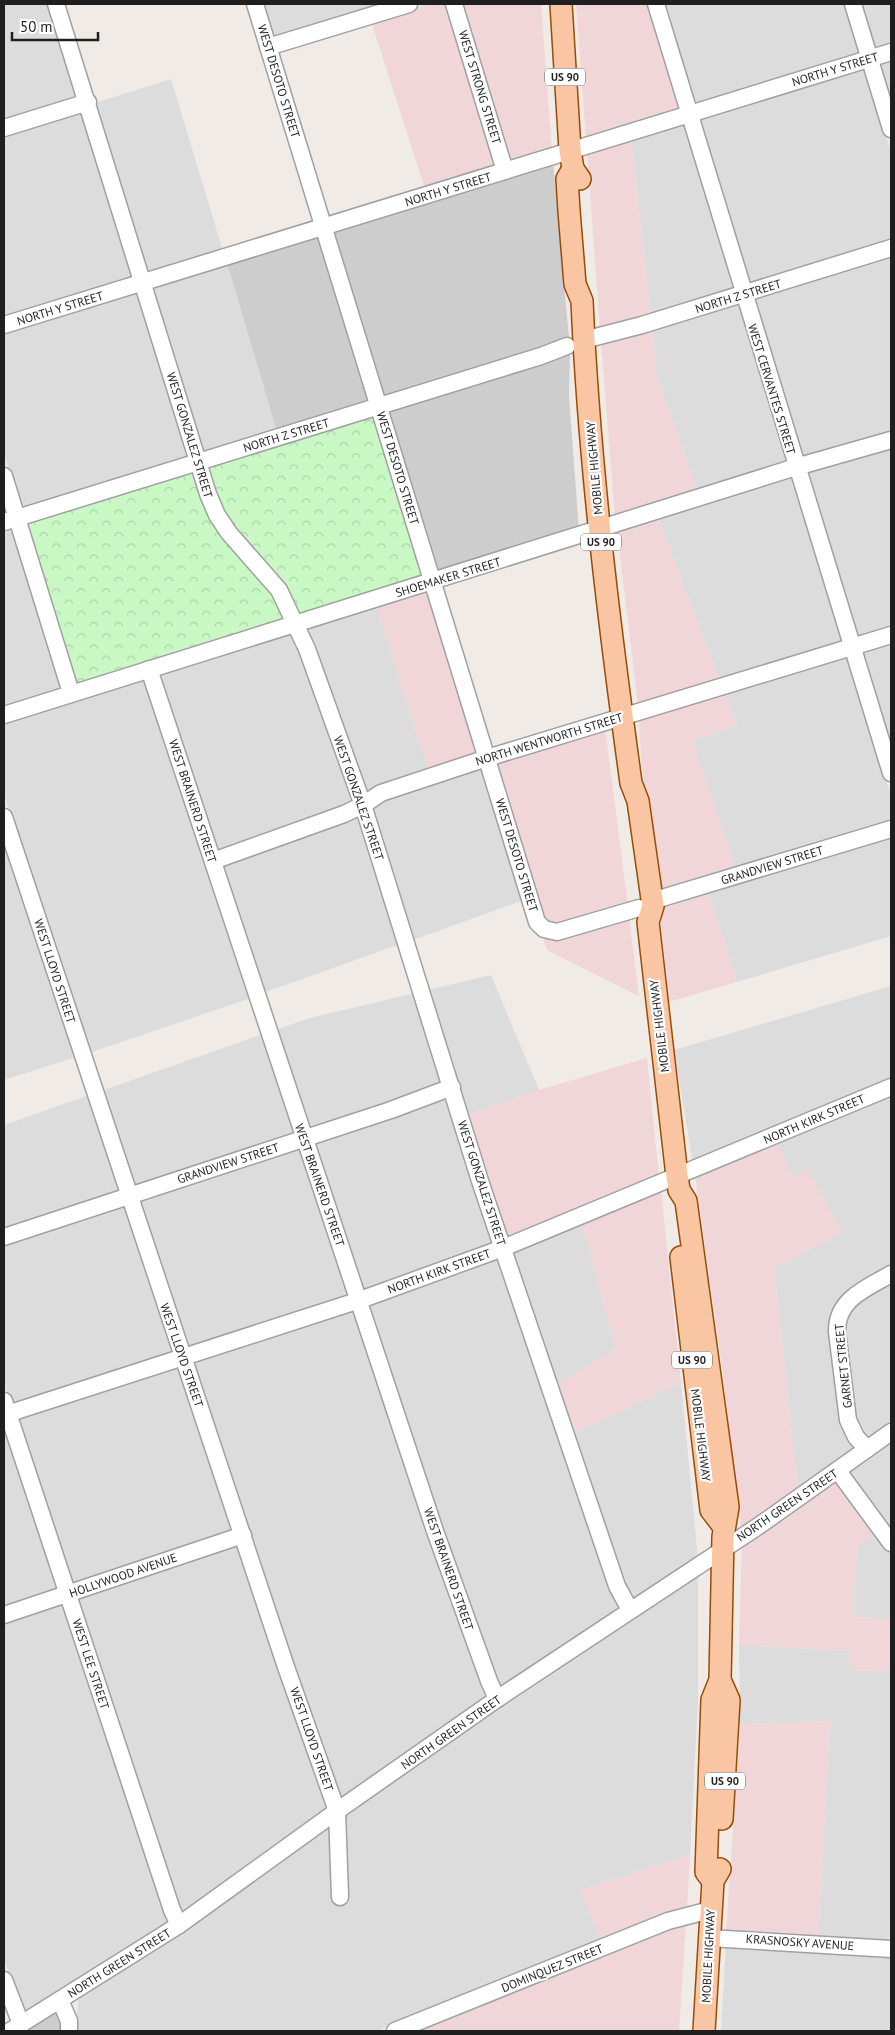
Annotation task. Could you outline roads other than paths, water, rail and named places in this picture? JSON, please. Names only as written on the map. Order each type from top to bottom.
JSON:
[{"type":"main road","name":"MOBILE HIGHWAY","points":[[561,4],[571,160],[567,179],[569,211],[575,284],[582,301],[575,343],[631,783],[627,802],[646,910],[678,1183],[676,1203],[686,1314],[710,1510],[724,1527],[720,1680],[712,1700],[706,1872],[713,1881],[704,2031]]},
{"type":"street","name":"WEST GONZALEZ STREET","points":[[56,4],[88,102],[208,494],[220,522],[279,590],[308,649],[363,805],[481,1184],[617,1586],[630,1610]]},
{"type":"street","name":"WEST DESOTO STREET","points":[[255,4],[537,922],[544,930]]},
{"type":"street","points":[[268,46],[409,4]]},
{"type":"street","name":"WEST STRONG STREET","points":[[454,4],[506,171]]},
{"type":"street","name":"WEST CERVANTES STREET","points":[[656,4],[891,773]]},
{"type":"street","points":[[853,4],[891,129]]},
{"type":"street","name":"NORTH Y STREET","points":[[4,325],[506,171],[571,160],[690,114],[891,52]]},
{"type":"street","points":[[4,128],[88,102]]},
{"type":"street","name":"NORTH Z STREET","points":[[10,520],[541,356],[575,343],[642,325],[891,248]]},
{"type":"street","name":"SHOEMAKER STREET","points":[[4,715],[796,467],[891,440]]},
{"type":"street","points":[[4,476],[10,520],[71,693]]},
{"type":"street","name":"NORTH WENTWORTH STREET","points":[[213,861],[363,805],[380,794],[487,758],[891,635]]},
{"type":"street","name":"WEST BRAINERD STREET","points":[[150,669],[435,1531],[488,1681],[497,1699]]},
{"type":"street","name":"WEST LLOYD STREET","points":[[4,817],[183,1358],[337,1811],[340,1897]]},
{"type":"street","name":"GRANDVIEW STREET","points":[[544,930],[557,932],[646,910],[891,828]]},
{"type":"street","name":"GRANDVIEW STREET","points":[[4,1237],[452,1087]]},
{"type":"street","name":"NORTH KIRK STREET","points":[[5,1410],[183,1358],[360,1300],[503,1248],[678,1183],[891,1087]]},
{"type":"street","name":"GARNET STREET","points":[[867,1449],[856,1437],[848,1420],[837,1332],[838,1318],[846,1302],[854,1295],[891,1274]]},
{"type":"street","name":"WEST LEE STREET","points":[[5,1410],[179,1925]]},
{"type":"street","name":"NORTH GREEN STREET","points":[[15,2028],[179,1925],[497,1699],[838,1471],[891,1432]]},
{"type":"street","points":[[838,1471],[891,1543]]},
{"type":"street","name":"HOLLYWOOD AVENUE","points":[[4,1615],[243,1535]]},
{"type":"street","name":"DOMINQUEZ STREET","points":[[396,2031],[668,1921],[710,1910]]},
{"type":"street","name":"KRASNOSKY AVENUE","points":[[709,1938],[891,1949]]},
{"type":"street","points":[[4,1980],[15,2028]]},
{"type":"street","points":[[60,2000],[69,2021],[69,2031]]}]
